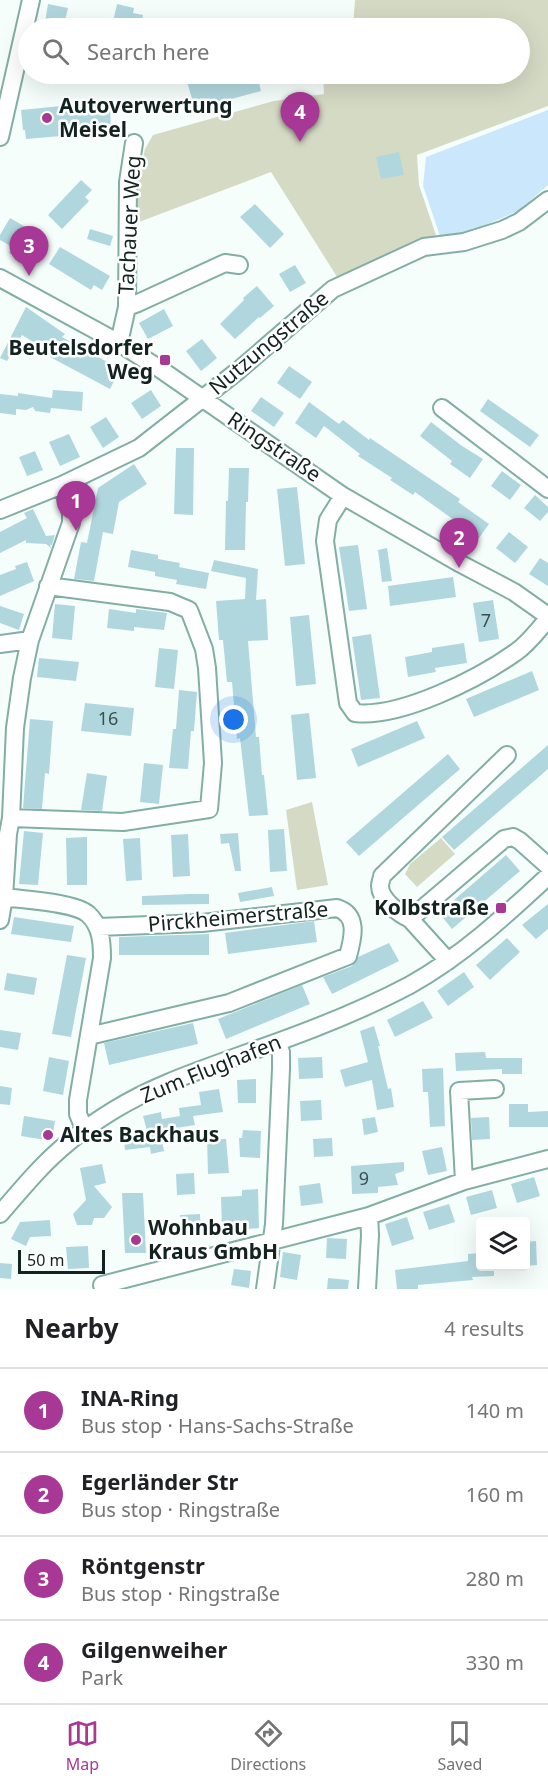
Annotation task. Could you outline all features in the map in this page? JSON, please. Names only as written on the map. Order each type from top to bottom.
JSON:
[{"type":"street","points":[[27,18],[31,0]]},
{"type":"street","points":[[0,138],[18,58]]},
{"type":"street","name":"Tachauer Weg","points":[[119,344],[127,307],[128,182],[134,143]]},
{"type":"street","name":"Nutzungstraße","points":[[0,510],[62,485],[139,447],[239,370],[333,289],[423,247],[464,242],[502,230],[519,222],[548,200]]},
{"type":"street","name":"Tachauer Weg","points":[[127,307],[225,263],[238,265]]},
{"type":"street","name":"Ringstraße","points":[[0,278],[160,369],[343,496],[514,592],[548,618]]},
{"type":"street","points":[[442,408],[548,489]]},
{"type":"street","points":[[0,920],[4,897],[6,828],[15,728],[22,678],[30,640],[70,523],[71,513],[62,485]]},
{"type":"street","points":[[343,496],[328,520],[325,541],[348,703],[355,713],[366,715],[406,706],[458,687],[518,651],[548,618]]},
{"type":"street","points":[[6,828],[123,822],[209,809],[213,763],[207,668],[204,649],[189,610],[170,602],[48,586]]},
{"type":"street","points":[[0,644],[30,640]]},
{"type":"street","points":[[448,961],[410,919],[384,898],[380,888],[382,876],[507,755]]},
{"type":"street","name":"Zum Flughafen","points":[[0,1214],[37,1172],[85,1131],[113,1111],[178,1078],[277,1042],[410,985],[448,961],[488,931],[547,868],[520,841],[513,837],[504,839],[410,919]]},
{"type":"street","points":[[4,897],[69,906],[87,914],[98,927],[102,942],[102,958],[78,1100],[78,1114],[85,1131]]},
{"type":"street","name":"Pirckheimerstraße","points":[[89,1036],[229,1004],[348,956],[354,932],[344,910],[336,908],[202,923],[98,927]]},
{"type":"street","points":[[265,1289],[272,1241],[281,1069],[281,1052],[277,1042]]},
{"type":"street","points":[[464,1181],[459,1091],[495,1089]]},
{"type":"street","points":[[102,1285],[369,1216],[464,1181],[548,1159]]},
{"type":"street","points":[[367,1289],[369,1216]]},
{"type":"green space","points":[[355,0],[548,0],[548,106],[417,155],[419,185],[436,235],[339,280],[271,172],[139,222],[134,198],[145,149],[153,135],[274,101],[324,94],[324,84],[530,84],[530,18],[354,18]]},
{"type":"green space","points":[[312,802],[328,885],[297,890],[286,810]]},
{"type":"green space","points":[[441,838],[455,854],[417,887],[405,874],[410,864]]},
{"type":"water","points":[[548,110],[548,185],[518,211],[455,238],[440,236],[423,186],[426,157]]},
{"type":"building","points":[[48,4],[68,8],[66,18],[46,18]]},
{"type":"building","points":[[117,4],[134,8],[133,13],[143,15],[143,18],[114,18]]},
{"type":"building","points":[[188,84],[259,84],[261,91],[195,109]]},
{"type":"building","points":[[110,104],[111,131],[88,132],[87,125],[60,128],[61,136],[26,139],[21,110]]},
{"type":"building","points":[[399,152],[404,175],[381,179],[376,157]]},
{"type":"building","points":[[81,180],[92,190],[85,197],[89,201],[62,229],[48,215]]},
{"type":"building","points":[[255,204],[284,234],[270,248],[240,217]]},
{"type":"building","points":[[10,218],[43,237],[27,264],[9,253],[12,247],[0,240],[0,235]]},
{"type":"building","points":[[90,229],[113,236],[110,246],[87,239]]},
{"type":"building","points":[[60,247],[110,276],[102,290],[94,285],[91,290],[49,264]]},
{"type":"building","points":[[295,265],[306,283],[290,292],[279,274]]},
{"type":"building","points":[[257,286],[274,306],[235,339],[220,324]]},
{"type":"building","points":[[26,307],[65,334],[62,337],[120,369],[110,389],[50,357],[52,354],[22,335],[7,361],[0,358]]},
{"type":"building","points":[[164,309],[173,326],[148,339],[139,323]]},
{"type":"building","points":[[202,339],[217,358],[201,371],[186,351]]},
{"type":"building","points":[[289,366],[312,382],[300,399],[277,383]]},
{"type":"building","points":[[53,390],[83,392],[82,411],[51,408],[50,413],[35,411],[33,407],[26,410],[16,409],[16,415],[0,413],[0,394],[18,396],[18,393],[52,398]]},
{"type":"building","points":[[151,390],[161,406],[142,419],[131,403]]},
{"type":"building","points":[[261,397],[284,413],[274,427],[251,411]]},
{"type":"building","points":[[488,399],[539,435],[530,447],[480,411]]},
{"type":"building","points":[[309,402],[339,424],[343,420],[369,440],[370,438],[460,499],[458,502],[489,524],[479,538],[415,492],[413,495],[390,480],[392,478],[358,456],[360,454],[324,426],[316,438],[295,423]]},
{"type":"building","points":[[106,417],[119,437],[103,448],[90,427]]},
{"type":"building","points":[[431,422],[483,459],[470,478],[450,464],[452,461],[420,436]]},
{"type":"building","points":[[69,434],[80,457],[60,466],[49,442]]},
{"type":"building","points":[[176,448],[194,448],[193,515],[174,514]]},
{"type":"building","points":[[35,451],[43,470],[27,476],[19,457]]},
{"type":"building","points":[[134,464],[147,484],[119,502],[113,534],[103,532],[94,581],[74,579],[81,542],[87,543],[98,488]]},
{"type":"building","points":[[229,468],[249,468],[245,550],[225,550]]},
{"type":"building","points":[[502,471],[521,485],[510,500],[491,486]]},
{"type":"building","points":[[297,487],[305,564],[285,566],[277,489]]},
{"type":"building","points":[[535,495],[548,507],[548,512],[540,521],[524,508]]},
{"type":"building","points":[[33,509],[46,536],[55,535],[50,545],[51,548],[46,544],[26,543],[26,540],[0,553],[0,532],[27,518],[24,513]]},
{"type":"building","points":[[509,532],[528,547],[515,563],[496,548]]},
{"type":"building","points":[[358,545],[367,609],[349,611],[339,547]]},
{"type":"building","points":[[387,548],[392,581],[382,582],[378,550]]},
{"type":"building","points":[[131,550],[158,555],[158,559],[180,563],[179,567],[209,573],[206,589],[176,584],[177,580],[155,576],[155,572],[128,567]]},
{"type":"building","points":[[540,558],[548,563],[548,586],[529,574]]},
{"type":"building","points":[[214,560],[258,569],[256,600],[266,599],[268,640],[248,641],[256,737],[259,737],[268,815],[249,816],[240,738],[237,739],[232,682],[227,682],[223,640],[219,640],[216,601],[245,599],[246,578],[211,571]]},
{"type":"building","points":[[27,562],[34,581],[0,596],[0,575]]},
{"type":"building","points":[[453,577],[456,597],[390,606],[388,586]]},
{"type":"building","points":[[493,600],[499,639],[479,642],[473,603]]},
{"type":"building","points":[[55,604],[75,606],[72,640],[52,638]]},
{"type":"building","points":[[0,606],[24,614],[19,630],[0,623]]},
{"type":"building","points":[[109,609],[136,613],[136,609],[167,613],[164,630],[134,627],[134,631],[107,628]]},
{"type":"building","points":[[309,615],[316,684],[296,686],[290,617]]},
{"type":"building","points":[[371,634],[380,698],[361,700],[352,637]]},
{"type":"building","points":[[464,643],[467,663],[435,668],[436,672],[408,677],[405,657],[432,652],[432,648]]},
{"type":"building","points":[[159,648],[178,650],[174,689],[155,687]]},
{"type":"building","points":[[39,658],[79,662],[76,681],[37,677]]},
{"type":"building","points":[[532,671],[539,690],[474,717],[466,699]]},
{"type":"building","points":[[179,690],[197,692],[188,769],[169,768],[173,729],[176,729]]},
{"type":"building","points":[[85,703],[134,708],[131,736],[81,731]]},
{"type":"building","points":[[309,713],[316,778],[297,780],[291,715]]},
{"type":"building","points":[[30,719],[53,721],[49,774],[45,773],[42,809],[23,808]]},
{"type":"building","points":[[417,721],[425,738],[358,767],[351,749]]},
{"type":"building","points":[[548,745],[548,769],[454,850],[442,837]]},
{"type":"building","points":[[448,754],[460,769],[359,856],[346,842]]},
{"type":"building","points":[[144,763],[163,765],[159,804],[140,802]]},
{"type":"building","points":[[87,773],[107,776],[102,811],[81,810]]},
{"type":"building","points":[[284,829],[287,871],[270,872],[268,830]]},
{"type":"building","points":[[24,831],[43,833],[38,885],[19,884]]},
{"type":"building","points":[[238,833],[241,871],[235,871],[229,843],[221,844],[220,834]]},
{"type":"building","points":[[188,834],[190,876],[173,877],[171,835]]},
{"type":"building","points":[[87,837],[87,885],[67,885],[66,838]]},
{"type":"building","points":[[140,838],[142,880],[126,881],[123,839]]},
{"type":"building","points":[[506,855],[520,871],[452,929],[439,913]]},
{"type":"building","points":[[272,887],[274,896],[240,902],[238,893]]},
{"type":"building","points":[[209,894],[209,904],[142,905],[142,896]]},
{"type":"building","points":[[548,904],[548,929],[536,939],[522,925]]},
{"type":"building","points":[[14,917],[74,926],[71,942],[11,934]]},
{"type":"building","points":[[314,921],[317,942],[228,954],[225,933]]},
{"type":"building","points":[[209,934],[209,955],[119,955],[119,937]]},
{"type":"building","points":[[507,938],[520,952],[490,980],[476,965]]},
{"type":"building","points":[[389,943],[399,961],[332,994],[323,977],[352,966],[358,957]]},
{"type":"building","points":[[67,955],[86,958],[71,1037],[52,1034]]},
{"type":"building","points":[[464,972],[474,987],[448,1006],[437,991]]},
{"type":"building","points":[[7,973],[37,978],[34,995],[4,990]]},
{"type":"building","points":[[302,985],[310,1004],[226,1039],[218,1019]]},
{"type":"building","points":[[423,1001],[433,1018],[395,1037],[387,1020]]},
{"type":"building","points":[[193,1023],[198,1044],[109,1065],[104,1043]]},
{"type":"building","points":[[374,1026],[394,1107],[377,1110],[372,1080],[345,1087],[340,1070],[368,1062],[360,1031]]},
{"type":"building","points":[[0,1030],[21,1033],[18,1050],[0,1047]]},
{"type":"building","points":[[485,1052],[486,1058],[522,1058],[522,1074],[502,1074],[502,1069],[456,1071],[455,1053]]},
{"type":"building","points":[[49,1057],[69,1061],[63,1095],[43,1091]]},
{"type":"building","points":[[322,1057],[323,1078],[299,1079],[298,1058]]},
{"type":"building","points":[[443,1068],[445,1126],[430,1127],[428,1092],[423,1092],[422,1069]]},
{"type":"building","points":[[256,1079],[256,1103],[238,1103],[237,1080]]},
{"type":"building","points":[[0,1086],[12,1088],[10,1105],[0,1104]]},
{"type":"building","points":[[219,1089],[223,1112],[193,1116],[195,1125],[164,1130],[166,1136],[161,1137],[164,1151],[151,1154],[150,1147],[125,1150],[123,1134],[147,1131],[143,1116],[161,1112],[162,1119],[180,1116],[179,1108],[201,1105],[199,1092]]},
{"type":"building","points":[[321,1100],[322,1120],[301,1121],[300,1101]]},
{"type":"building","points":[[509,1104],[528,1104],[528,1112],[548,1111],[548,1127],[509,1127]]},
{"type":"building","points":[[24,1116],[55,1121],[52,1141],[21,1136]]},
{"type":"building","points":[[375,1117],[378,1132],[364,1135],[362,1119]]},
{"type":"building","points":[[489,1117],[490,1139],[472,1140],[471,1118]]},
{"type":"building","points":[[243,1130],[261,1131],[260,1158],[240,1157],[239,1138],[242,1138]]},
{"type":"building","points":[[332,1138],[333,1156],[314,1157],[313,1139]]},
{"type":"building","points":[[207,1139],[226,1139],[229,1173],[208,1174]]},
{"type":"building","points":[[442,1147],[447,1171],[428,1175],[422,1151]]},
{"type":"building","points":[[404,1162],[404,1171],[395,1174],[398,1185],[378,1187],[378,1193],[352,1194],[351,1166]]},
{"type":"building","points":[[102,1164],[106,1183],[94,1186],[112,1207],[104,1218],[94,1218],[92,1225],[77,1225],[73,1214],[86,1200],[80,1168]]},
{"type":"building","points":[[194,1173],[195,1194],[177,1195],[176,1174]]},
{"type":"building","points":[[534,1177],[540,1196],[517,1203],[511,1184]]},
{"type":"building","points":[[320,1183],[323,1203],[301,1206],[299,1186]]},
{"type":"building","points":[[258,1189],[259,1228],[222,1231],[221,1197],[242,1196],[242,1190]]},
{"type":"building","points":[[492,1190],[497,1208],[471,1215],[466,1197]]},
{"type":"building","points":[[122,1193],[143,1193],[146,1253],[125,1253]]},
{"type":"building","points":[[449,1204],[455,1222],[429,1230],[423,1212]]},
{"type":"building","points":[[200,1214],[201,1236],[182,1237],[180,1215]]},
{"type":"building","points":[[407,1217],[414,1239],[392,1246],[385,1224]]},
{"type":"building","points":[[50,1220],[51,1236],[30,1237],[26,1246],[11,1239],[20,1222]]},
{"type":"building","points":[[327,1238],[347,1239],[346,1259],[326,1258]]},
{"type":"building","points":[[536,1241],[537,1265],[530,1266],[530,1242]]},
{"type":"building","points":[[88,1246],[89,1268],[68,1269],[66,1247]]},
{"type":"building","points":[[283,1252],[301,1255],[297,1280],[280,1277]]},
{"type":"building","points":[[476,1253],[476,1271],[494,1271],[494,1276],[418,1285],[418,1289],[397,1289],[395,1270],[468,1261],[468,1254]]},
{"type":"building","points":[[0,1263],[12,1264],[11,1279],[0,1278]]},
{"type":"building","points":[[234,1269],[251,1271],[249,1288],[231,1285]]},
{"type":"building","points":[[328,1278],[349,1280],[348,1289],[327,1289]]},
{"type":"place","name":"Autoverwertung Meisel","points":[[47,118]]},
{"type":"place","name":"Gilgenweiher","points":[[300,142]]},
{"type":"place","name":"Röntgenstr","points":[[29,276]]},
{"type":"place","name":"Beutelsdorfer Weg","points":[[165,360]]},
{"type":"place","name":"INA-Ring","points":[[76,531]]},
{"type":"place","name":"Egerländer Str","points":[[459,568]]},
{"type":"place","name":"Kolbstraße","points":[[501,908]]},
{"type":"place","name":"Altes Backhaus","points":[[48,1135]]},
{"type":"place","name":"Wohnbau Kraus GmbH","points":[[136,1240]]}]
